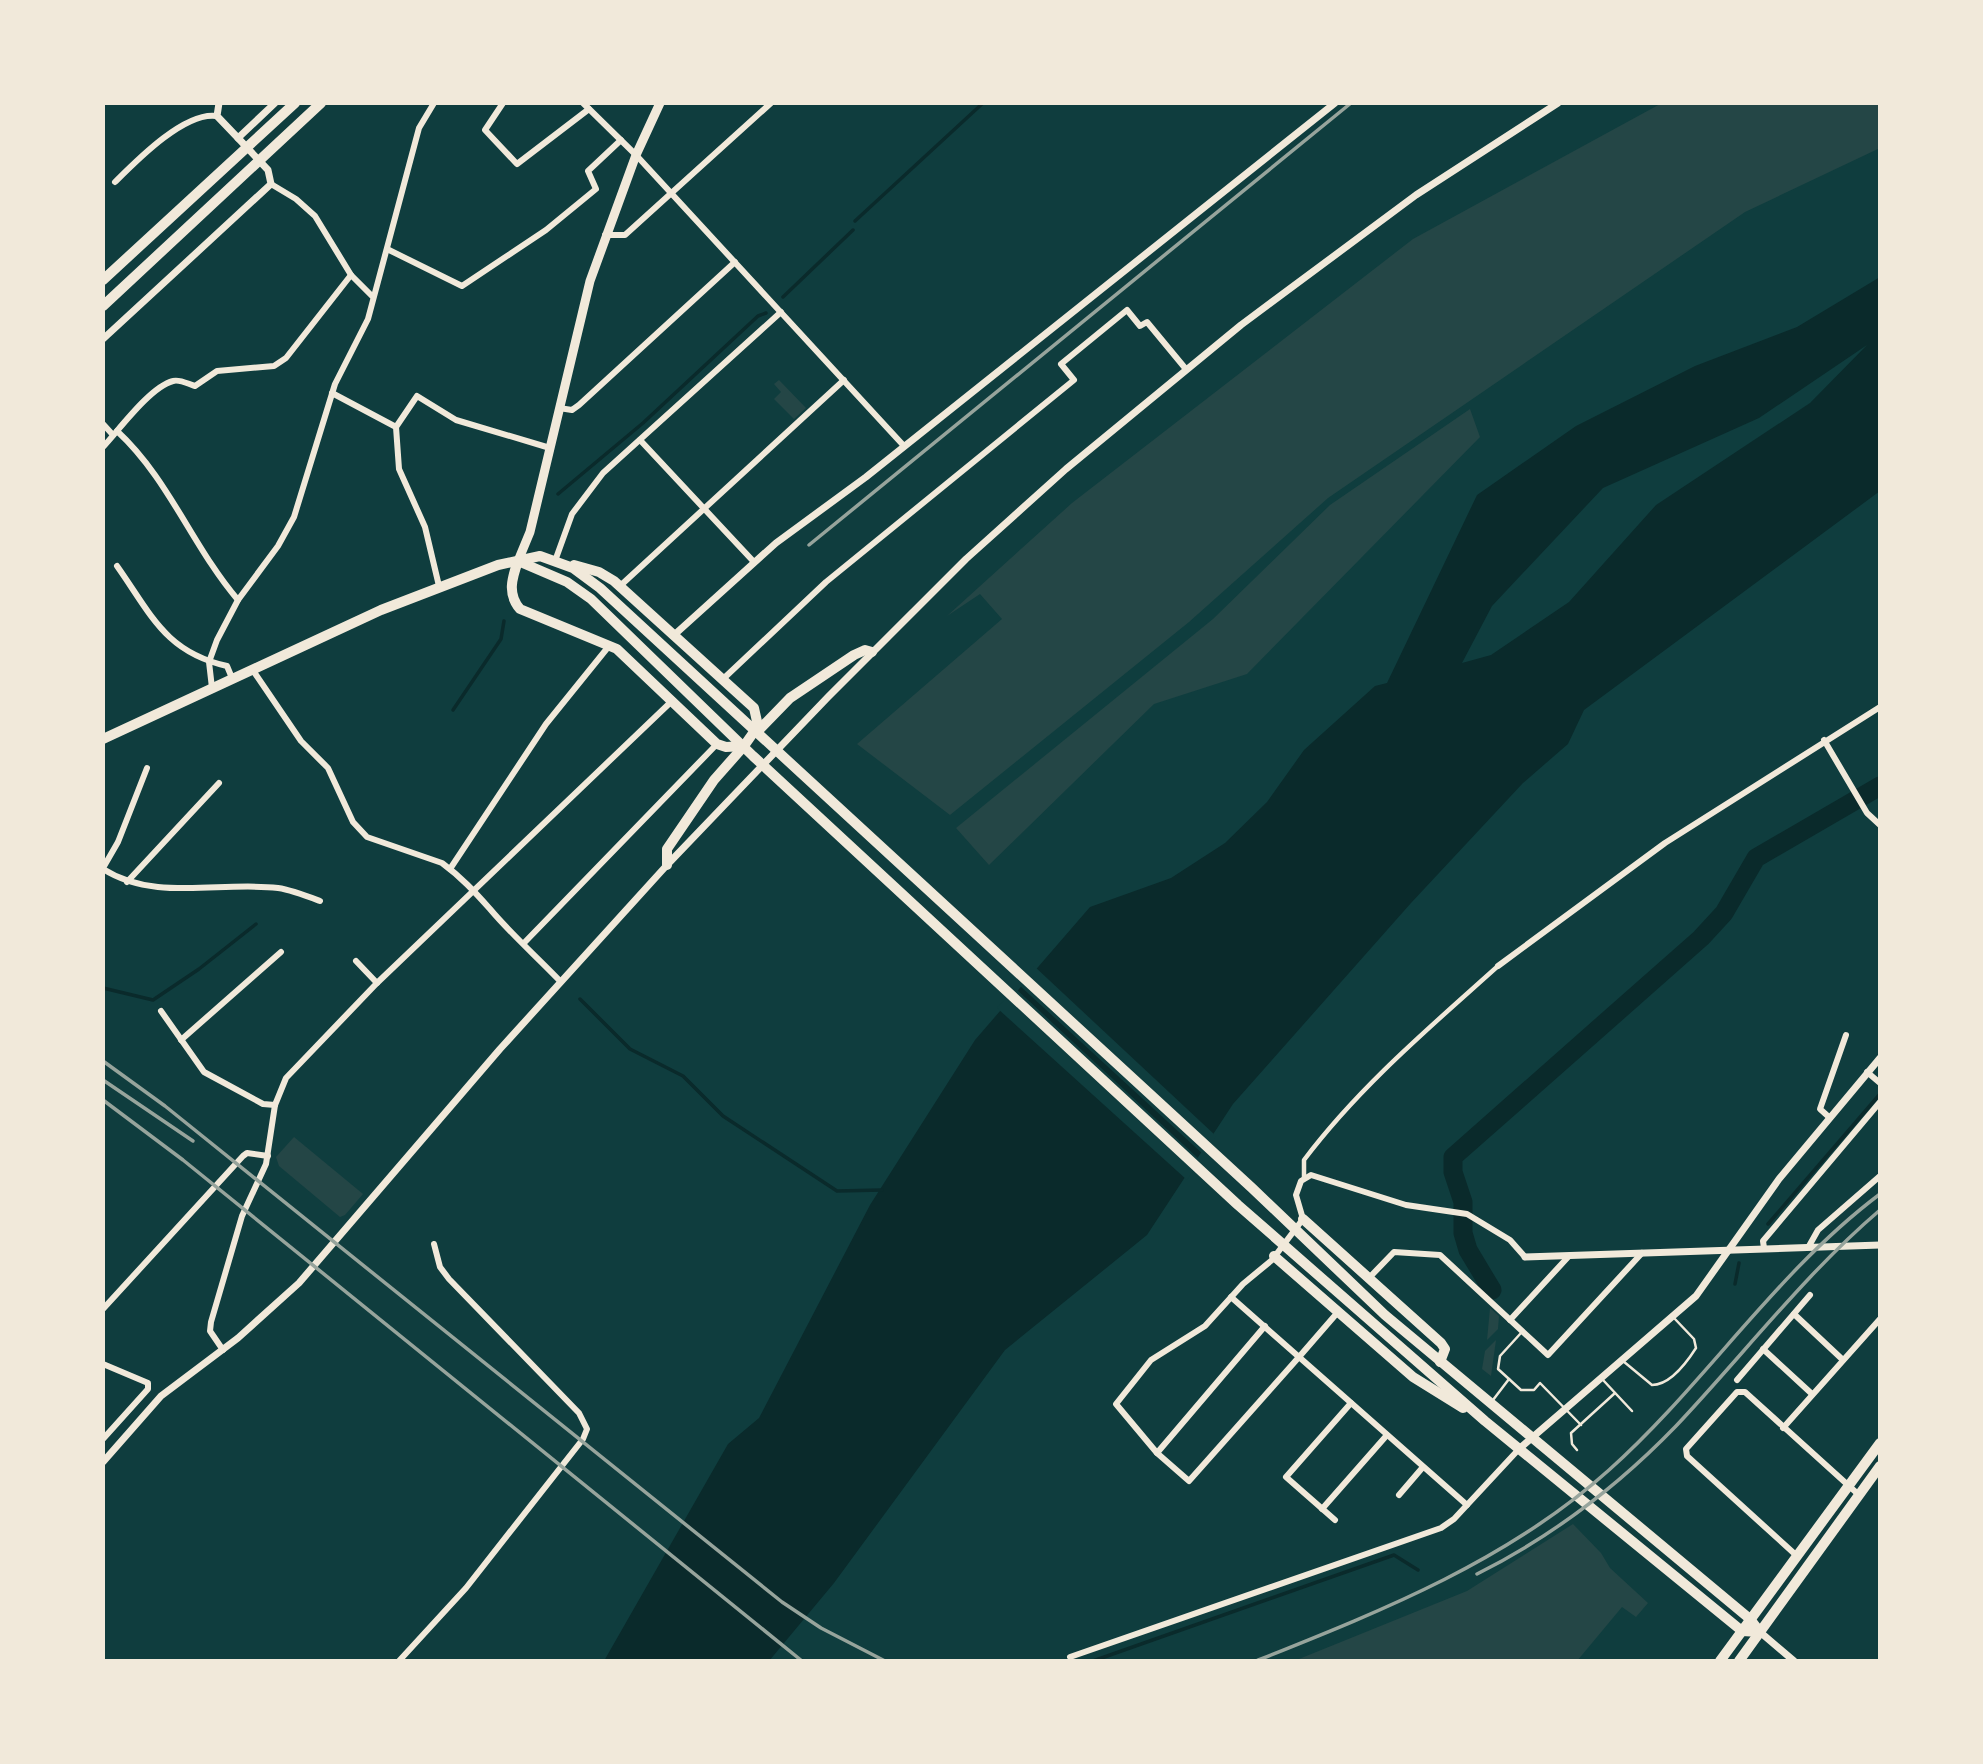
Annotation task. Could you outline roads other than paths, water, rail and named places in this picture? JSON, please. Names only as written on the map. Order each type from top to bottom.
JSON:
[{"type":"highway","points":[[103,280],[295,103]]},
{"type":"highway","points":[[103,306],[321,103]]},
{"type":"main road","points":[[660,103],[636,155],[605,235],[581,313],[530,532],[511,587],[513,600],[520,609],[609,646],[673,700],[722,746],[728,757],[724,769]]},
{"type":"main road","points":[[103,739],[439,586],[498,565],[540,556],[599,572],[620,586],[754,708],[759,735]]},
{"type":"main road","points":[[518,561],[584,593],[775,777],[1238,1205],[1307,1262],[1485,1421],[1742,1631],[1759,1632]]},
{"type":"main road","points":[[559,562],[600,588],[791,762],[1252,1188],[1316,1252],[1440,1362],[1750,1619],[1759,1632]]},
{"type":"main road","points":[[667,865],[667,849],[724,769],[759,735],[778,710],[790,698],[854,655],[865,650],[872,652]]},
{"type":"main road","points":[[754,708],[778,710]]},
{"type":"main road","points":[[722,746],[746,749]]},
{"type":"main road","points":[[1303,1219],[1441,1343],[1445,1349],[1440,1362]]},
{"type":"main road","points":[[1275,1256],[1413,1377],[1485,1421]]},
{"type":"main road","points":[[1720,1661],[1880,1443]]},
{"type":"main road","points":[[1739,1661],[1880,1466]]},
{"type":"street","points":[[218,116],[219,103]]},
{"type":"street","points":[[237,138],[275,103]]},
{"type":"street","points":[[212,688],[209,662],[238,600],[290,526],[332,393],[368,319],[372,296],[387,249],[386,241],[419,128],[434,103]]},
{"type":"street","points":[[503,103],[485,130],[517,164],[589,109]]},
{"type":"street","points":[[583,103],[636,155],[904,446]]},
{"type":"street","points":[[605,235],[625,235],[771,103]]},
{"type":"street","points":[[673,636],[754,562],[1335,103]]},
{"type":"street","points":[[103,1462],[161,1396],[223,1350],[299,1283],[560,981],[667,865],[872,652],[966,559],[1185,368],[1416,195],[1558,103]]},
{"type":"street","points":[[115,182],[153,144],[206,114],[218,116],[268,170],[271,184],[314,216],[351,275],[372,296]]},
{"type":"street","points":[[387,249],[462,286],[546,230],[596,189],[588,171],[621,140]]},
{"type":"street","points":[[103,339],[271,184]]},
{"type":"street","points":[[559,408],[572,410],[579,405],[735,262]]},
{"type":"street","points":[[103,447],[142,404],[170,383],[181,381],[195,386],[217,372],[274,366],[286,358],[351,275]]},
{"type":"street","points":[[722,680],[826,582],[1074,380],[1062,364],[1127,310],[1140,326],[1147,321],[1185,368]]},
{"type":"street","points":[[559,562],[572,514],[603,473],[781,312]]},
{"type":"street","points":[[620,586],[844,380]]},
{"type":"street","points":[[332,393],[396,427]]},
{"type":"street","points":[[439,586],[425,527],[399,469],[396,427],[417,396],[456,420],[550,448]]},
{"type":"street","points":[[103,424],[157,475],[205,557],[238,600]]},
{"type":"street","points":[[640,440],[754,562]]},
{"type":"street","points":[[117,566],[175,645],[209,662],[227,666],[232,678]]},
{"type":"street","points":[[450,869],[532,744],[609,646]]},
{"type":"street","points":[[252,669],[301,741],[328,768],[353,822],[367,837],[442,863],[475,888],[489,909],[560,981]]},
{"type":"street","points":[[223,1350],[210,1331],[211,1322],[242,1216],[268,1156],[279,1091],[295,1066],[475,888],[673,700]]},
{"type":"street","points":[[1338,1312],[1189,1481],[1157,1453],[1116,1404],[1152,1360],[1205,1325],[1275,1256],[1303,1219],[1296,1195],[1304,1179],[1304,1160],[1350,1106],[1400,1055],[1498,966],[1665,843],[1880,707]]},
{"type":"street","points":[[1824,740],[1867,813],[1880,825]]},
{"type":"street","points":[[524,943],[722,746]]},
{"type":"street","points":[[147,768],[118,842],[103,869],[127,882],[149,886],[280,888],[320,901]]},
{"type":"street","points":[[127,882],[219,783]]},
{"type":"street","points":[[181,1040],[281,952]]},
{"type":"street","points":[[356,961],[377,983]]},
{"type":"street","points":[[161,1011],[204,1072],[263,1104],[275,1105]]},
{"type":"street","points":[[1830,1118],[1820,1109],[1846,1035]]},
{"type":"street","points":[[1070,1657],[1441,1528],[1467,1505],[1531,1437],[1675,1318],[1696,1296],[1779,1179],[1880,1058]]},
{"type":"street","points":[[1867,1072],[1880,1083]]},
{"type":"street","points":[[1764,1248],[1763,1241],[1880,1102]]},
{"type":"street","points":[[103,1309],[243,1156],[247,1153],[268,1156]]},
{"type":"street","points":[[1304,1179],[1315,1175],[1406,1205],[1467,1214],[1510,1240],[1525,1257],[1880,1245]]},
{"type":"street","points":[[1809,1246],[1818,1230],[1880,1176]]},
{"type":"street","points":[[399,1661],[466,1588],[583,1439],[587,1429],[579,1413],[449,1279],[440,1267],[434,1244]]},
{"type":"street","points":[[1368,1279],[1394,1252],[1440,1255],[1548,1355],[1642,1253]]},
{"type":"street","points":[[1510,1320],[1569,1256]]},
{"type":"street","points":[[1737,1380],[1810,1296]]},
{"type":"street","points":[[1231,1297],[1467,1505]]},
{"type":"street","points":[[1794,1314],[1843,1360]]},
{"type":"street","points":[[1783,1428],[1880,1320]]},
{"type":"street","points":[[1157,1453],[1265,1326]]},
{"type":"street","points":[[1763,1349],[1812,1394]]},
{"type":"street","points":[[103,1438],[148,1389],[148,1383],[105,1367]]},
{"type":"street","points":[[1797,1556],[1687,1456],[1686,1449],[1737,1392],[1745,1392],[1859,1495]]},
{"type":"street","points":[[1335,1520],[1286,1477],[1351,1403]]},
{"type":"street","points":[[1322,1509],[1387,1435]]},
{"type":"street","points":[[1399,1495],[1423,1466]]},
{"type":"street","points":[[1759,1632],[1794,1661]]},
{"type":"lane","points":[[1622,1361],[1652,1385],[1662,1384],[1670,1378],[1696,1348],[1694,1339],[1675,1318]]},
{"type":"lane","points":[[1523,1331],[1500,1356],[1498,1369],[1521,1390],[1534,1390],[1540,1383],[1581,1424]]},
{"type":"lane","points":[[1601,1378],[1632,1411]]},
{"type":"lane","points":[[1491,1402],[1509,1379]]},
{"type":"lane","points":[[1577,1450],[1572,1444],[1571,1433],[1615,1393]]},
{"type":"waterway","points":[[855,221],[983,103]]},
{"type":"waterway","points":[[783,297],[853,230]]},
{"type":"waterway","points":[[558,494],[643,423],[758,316],[766,313]]},
{"type":"waterway","points":[[453,710],[501,639],[504,621]]},
{"type":"waterway","points":[[1492,1290],[1468,1250],[1463,1233],[1463,1202],[1453,1172],[1453,1157],[1701,938],[1724,913],[1756,858],[1880,786]]},
{"type":"waterway","points":[[103,988],[153,1000],[199,969],[256,924]]},
{"type":"waterway","points":[[580,999],[630,1049],[683,1076],[723,1116],[837,1191],[882,1190]]},
{"type":"waterway","points":[[1768,1224],[1880,1094]]},
{"type":"waterway","points":[[1735,1284],[1739,1263]]},
{"type":"waterway","points":[[1093,1661],[1394,1555],[1418,1570]]},
{"type":"railway","points":[[809,545],[1351,103]]},
{"type":"railway","points":[[103,1061],[165,1106],[782,1602],[821,1628],[885,1661]]},
{"type":"railway","points":[[103,1080],[193,1141]]},
{"type":"railway","points":[[103,1100],[183,1160],[802,1661]]},
{"type":"railway","points":[[1256,1661],[1350,1623],[1442,1581],[1529,1531],[1570,1502],[1644,1437],[1807,1258],[1880,1194]]},
{"type":"railway","points":[[1477,1574],[1531,1544],[1583,1508],[1631,1469],[1676,1426],[1826,1261],[1880,1210]]}]
